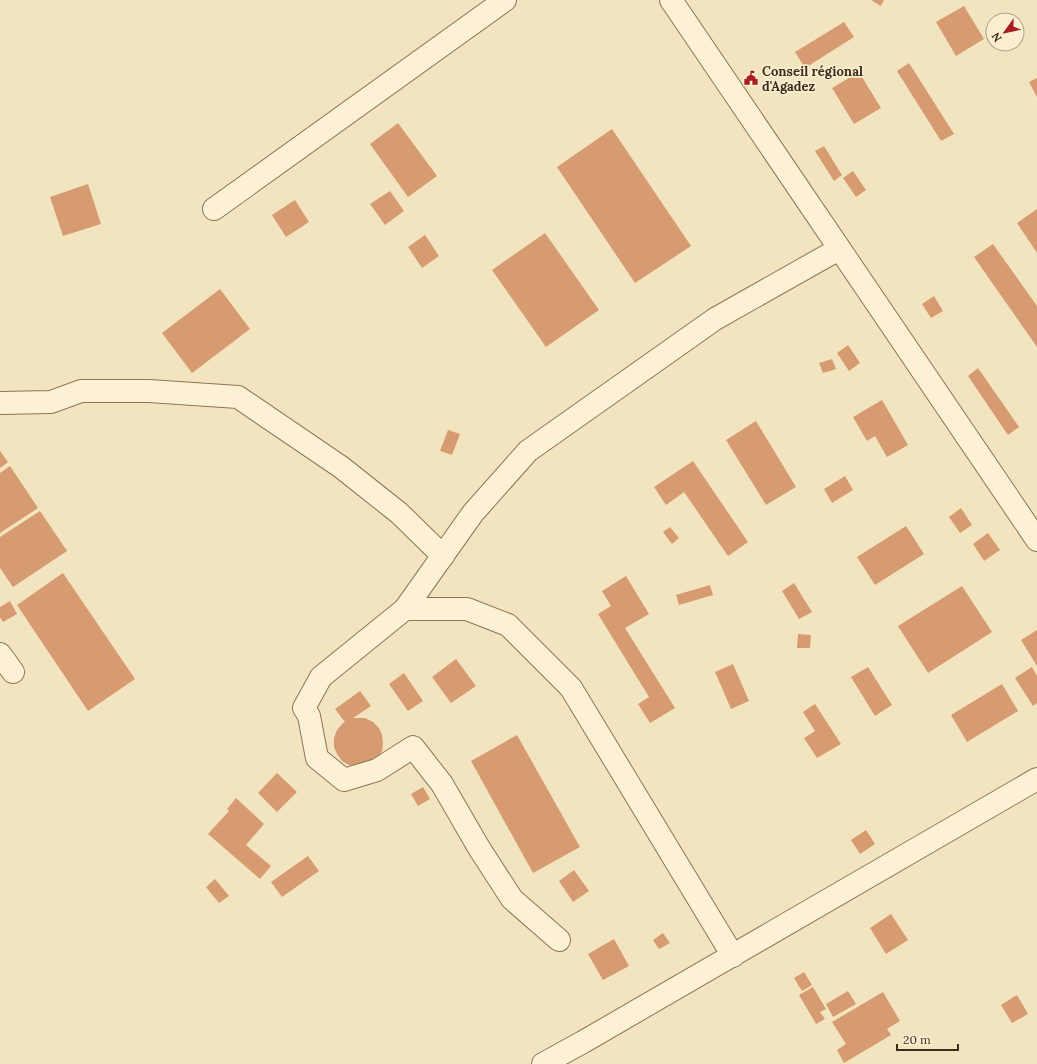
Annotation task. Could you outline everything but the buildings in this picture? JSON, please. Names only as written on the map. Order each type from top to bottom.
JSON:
[{"type":"street","points":[[214,209],[505,0]]},
{"type":"street","points":[[670,0],[1037,540]]},
{"type":"street","points":[[559,940],[512,899],[479,848],[442,784],[412,747],[377,770],[344,780],[317,758],[308,716],[304,708],[321,677],[405,609],[473,513],[528,451],[715,319],[839,248]]},
{"type":"street","points":[[0,403],[51,402],[82,391],[149,391],[238,397],[341,467],[399,512],[443,556]]},
{"type":"street","points":[[405,609],[467,610],[508,625],[571,688],[733,956]]},
{"type":"street","points":[[0,654],[13,672]]},
{"type":"street","points":[[543,1064],[733,956],[1037,779]]},
{"type":"place","name":"Conseil régional d'Agadez","points":[[751,78]]}]
